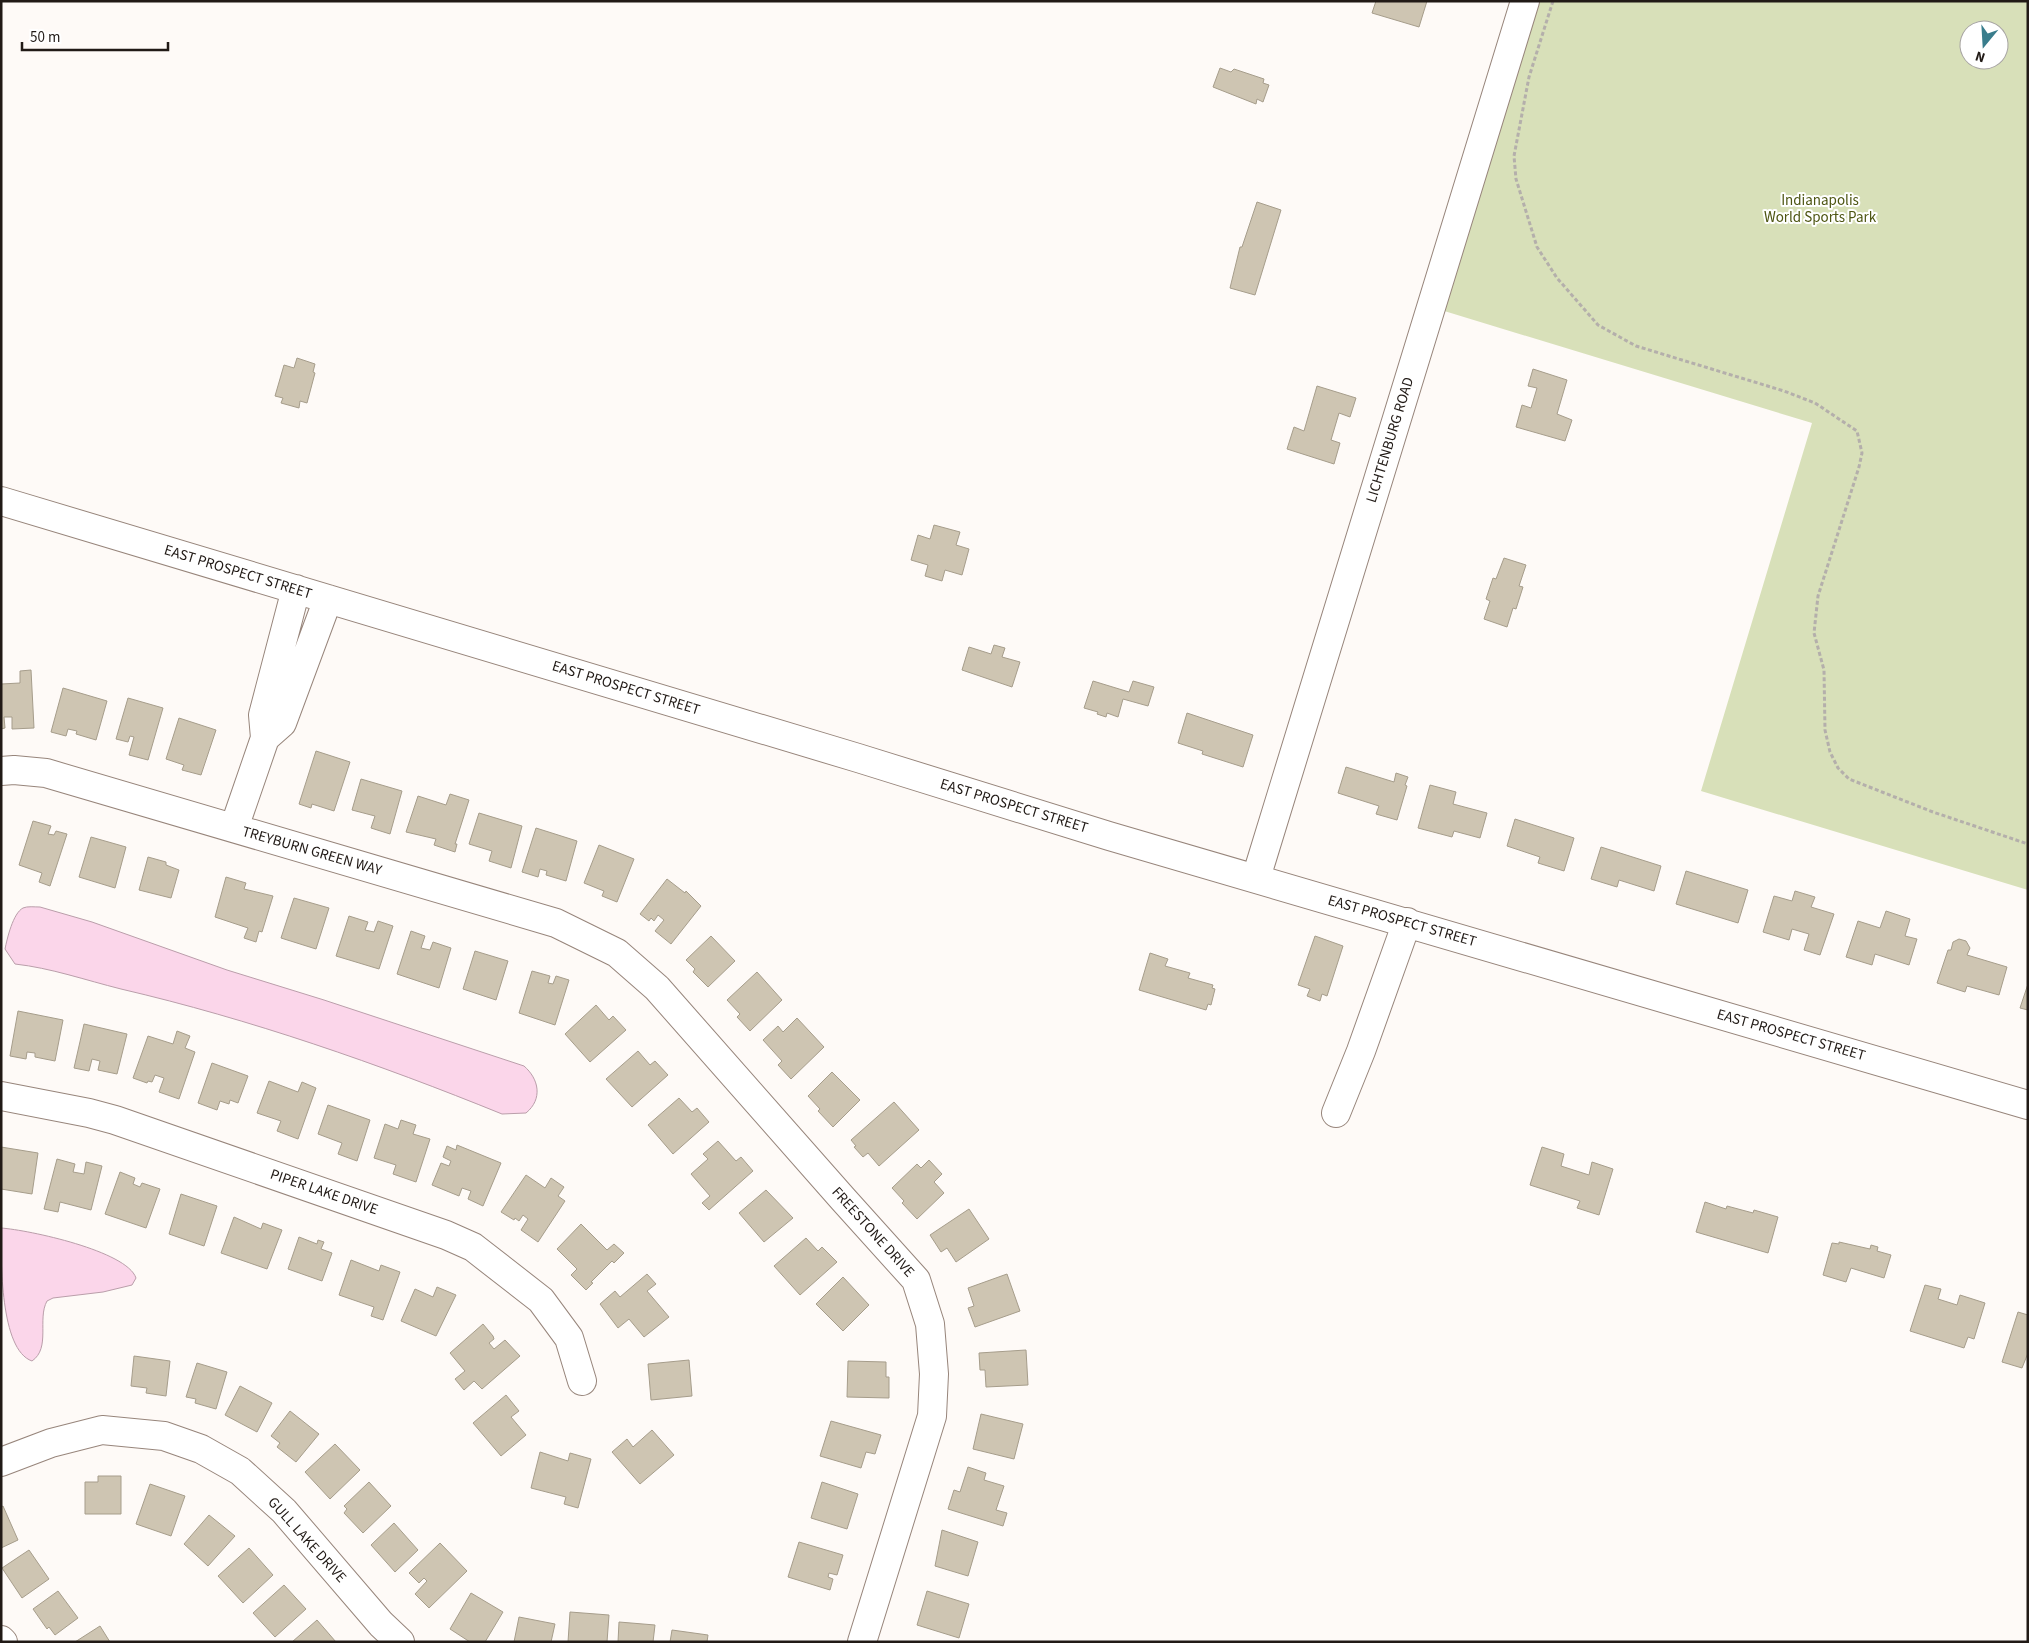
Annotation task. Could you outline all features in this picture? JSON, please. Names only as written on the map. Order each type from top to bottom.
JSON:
[{"type":"street","name":"LICHTENBURG ROAD","points":[[1256,878],[1525,1]]},
{"type":"street","name":"EAST PROSPECT STREET","points":[[1,501],[849,755],[1109,836],[2028,1105]]},
{"type":"street","points":[[234,828],[265,738],[263,715],[296,589]]},
{"type":"street","points":[[265,738],[282,723],[328,599]]},
{"type":"street","name":"TREYBURN GREEN WAY","points":[[1,771],[14,770],[46,773],[556,923],[617,953]]},
{"type":"street","points":[[1336,1113],[1365,1042],[1407,922]]},
{"type":"street","name":"FREESTONE DRIVE","points":[[617,953],[657,988],[916,1280],[930,1324],[934,1374],[932,1416],[862,1642]]},
{"type":"street","name":"PIPER LAKE DRIVE","points":[[1,1096],[115,1120],[446,1235],[472,1247],[541,1300],[569,1338],[582,1381]]},
{"type":"street","name":"GULL LAKE DRIVE","points":[[1,1462],[51,1443],[102,1430],[164,1436],[201,1449],[240,1471],[284,1511],[381,1624],[400,1642]]},
{"type":"path","points":[[1553,1],[1528,77],[1514,156],[1516,179],[1537,247],[1557,278],[1598,325],[1636,346],[1784,391],[1815,404],[1857,430],[1862,453],[1818,596],[1814,632],[1824,670],[1825,730],[1830,752],[1838,768],[1849,779],[1933,812],[2028,844]]},
{"type":"green space","name":"Indianapolis World Sports Park","points":[[1535,1],[2028,1],[2028,890],[1701,791],[1812,423],[1441,310]]},
{"type":"shaded area","points":[[40,907],[92,922],[227,970],[524,1066],[536,1083],[537,1095],[535,1102],[526,1113],[502,1114],[361,1060],[218,1014],[42,968],[15,964],[5,949],[13,921],[23,908]]},
{"type":"shaded area","points":[[1,1228],[54,1238],[97,1251],[129,1268],[136,1278],[132,1285],[103,1292],[53,1298],[47,1301],[43,1316],[41,1349],[32,1361],[21,1353],[8,1323],[2,1282]]},
{"type":"building","points":[[1376,1],[1427,1],[1419,27],[1372,13]]},
{"type":"building","points":[[1220,68],[1231,72],[1234,69],[1264,79],[1263,83],[1269,85],[1263,102],[1257,99],[1256,104],[1213,87]]},
{"type":"building","points":[[1257,202],[1281,210],[1255,295],[1230,288],[1240,247],[1242,247]]},
{"type":"building","points":[[297,358],[315,364],[313,372],[315,373],[307,403],[300,401],[299,408],[281,403],[283,398],[275,396],[284,365],[294,368]]},
{"type":"building","points":[[1533,369],[1567,380],[1557,414],[1572,420],[1565,441],[1516,427],[1522,405],[1531,408],[1537,388],[1528,386]]},
{"type":"building","points":[[1317,386],[1356,398],[1350,417],[1339,413],[1331,440],[1340,443],[1334,464],[1287,449],[1294,427],[1304,431]]},
{"type":"building","points":[[934,525],[960,532],[956,545],[969,549],[962,575],[945,570],[942,581],[925,576],[928,565],[911,560],[918,535],[930,539]]},
{"type":"building","points":[[1504,558],[1526,565],[1519,586],[1523,587],[1516,609],[1513,608],[1507,627],[1484,619],[1490,601],[1486,599],[1493,578],[1496,579]]},
{"type":"building","points":[[994,645],[1005,648],[1002,657],[1020,662],[1012,687],[962,670],[969,647],[991,654]]},
{"type":"building","points":[[31,670],[34,728],[12,729],[12,717],[4,717],[5,728],[1,729],[1,684],[20,683],[20,671]]},
{"type":"building","points":[[1093,681],[1129,692],[1133,681],[1154,687],[1148,706],[1123,699],[1118,717],[1107,713],[1106,717],[1097,714],[1098,712],[1084,708]]},
{"type":"building","points":[[63,688],[107,701],[96,740],[76,734],[77,731],[68,729],[66,736],[51,732]]},
{"type":"building","points":[[128,698],[163,708],[148,760],[129,755],[134,737],[130,736],[128,742],[116,739]]},
{"type":"building","points":[[1187,713],[1253,735],[1243,767],[1202,754],[1203,751],[1178,743]]},
{"type":"building","points":[[179,718],[216,730],[201,775],[182,770],[184,765],[166,759]]},
{"type":"building","points":[[316,751],[350,762],[334,811],[312,804],[311,808],[299,804]]},
{"type":"building","points":[[1346,767],[1394,782],[1396,773],[1408,777],[1397,820],[1376,814],[1379,806],[1338,793]]},
{"type":"building","points":[[361,779],[402,791],[390,834],[371,828],[375,816],[352,810]]},
{"type":"building","points":[[1430,785],[1456,792],[1453,804],[1487,813],[1480,838],[1454,831],[1452,837],[1418,828]]},
{"type":"building","points":[[450,794],[469,800],[455,844],[457,844],[455,852],[434,845],[436,839],[406,832],[418,796],[446,805]]},
{"type":"building","points":[[479,813],[522,826],[511,868],[489,861],[492,851],[469,844]]},
{"type":"building","points":[[1515,819],[1574,838],[1564,871],[1538,863],[1540,857],[1507,846]]},
{"type":"building","points":[[33,821],[51,826],[48,834],[54,835],[56,831],[67,834],[50,886],[39,882],[42,873],[19,865]]},
{"type":"building","points":[[536,828],[577,841],[566,881],[546,875],[547,871],[540,869],[538,877],[522,872]]},
{"type":"building","points":[[91,837],[126,847],[115,888],[79,877]]},
{"type":"building","points":[[599,845],[634,859],[617,902],[602,896],[604,891],[584,883]]},
{"type":"building","points":[[1601,847],[1661,866],[1654,891],[1619,880],[1617,887],[1591,879]]},
{"type":"building","points":[[148,857],[166,862],[166,865],[179,870],[171,898],[139,890]]},
{"type":"building","points":[[1686,871],[1748,890],[1738,923],[1676,904]]},
{"type":"building","points":[[226,877],[246,883],[244,889],[273,896],[262,932],[259,931],[256,942],[244,938],[248,928],[215,917]]},
{"type":"building","points":[[667,879],[685,893],[686,891],[701,906],[671,944],[655,931],[664,920],[658,915],[654,921],[651,918],[649,921],[640,914]]},
{"type":"building","points":[[1795,891],[1815,897],[1811,907],[1834,914],[1820,955],[1804,950],[1809,934],[1792,929],[1789,940],[1763,932],[1774,896],[1792,901]]},
{"type":"building","points":[[294,898],[329,908],[316,949],[281,938]]},
{"type":"building","points":[[1886,911],[1910,919],[1905,936],[1917,939],[1909,965],[1875,954],[1872,965],[1846,957],[1858,921],[1880,928]]},
{"type":"building","points":[[349,916],[368,922],[365,930],[374,932],[378,921],[393,926],[379,969],[336,956]]},
{"type":"building","points":[[411,931],[425,936],[421,948],[430,950],[433,942],[451,948],[439,988],[397,974]]},
{"type":"building","points":[[711,936],[735,961],[708,987],[693,972],[695,969],[686,960]]},
{"type":"building","points":[[1315,936],[1343,946],[1327,996],[1322,994],[1320,1001],[1307,996],[1310,989],[1298,985]]},
{"type":"building","points":[[1959,939],[1966,941],[1970,948],[1967,955],[2007,967],[1999,995],[1967,986],[1965,992],[1937,983],[1948,950],[1951,950],[1953,942]]},
{"type":"building","points":[[475,951],[508,961],[496,1000],[463,989]]},
{"type":"building","points":[[1150,953],[1168,959],[1165,966],[1190,973],[1188,978],[1213,985],[1212,988],[1215,989],[1211,1005],[1208,1004],[1206,1010],[1139,990]]},
{"type":"building","points":[[532,971],[550,976],[548,983],[553,984],[556,976],[569,980],[555,1025],[519,1013]]},
{"type":"building","points":[[757,972],[782,1000],[750,1031],[737,1017],[740,1014],[727,1000]]},
{"type":"building","points":[[2028,984],[2028,1010],[2020,1008]]},
{"type":"building","points":[[596,1005],[609,1020],[613,1016],[626,1030],[590,1062],[565,1034]]},
{"type":"building","points":[[18,1011],[63,1020],[55,1061],[35,1057],[35,1053],[27,1052],[26,1059],[10,1056]]},
{"type":"building","points":[[797,1018],[824,1047],[791,1079],[778,1065],[782,1061],[763,1040],[778,1026],[783,1032]]},
{"type":"building","points":[[84,1024],[127,1034],[117,1074],[98,1070],[100,1061],[92,1059],[89,1071],[74,1068]]},
{"type":"building","points":[[177,1031],[190,1036],[185,1048],[195,1052],[179,1099],[159,1092],[164,1078],[155,1075],[152,1082],[148,1081],[147,1083],[133,1078],[148,1036],[173,1044]]},
{"type":"building","points":[[638,1051],[650,1065],[655,1061],[668,1075],[632,1107],[606,1079]]},
{"type":"building","points":[[212,1063],[248,1076],[238,1103],[230,1100],[229,1104],[220,1101],[217,1110],[198,1103]]},
{"type":"building","points":[[832,1072],[860,1100],[833,1127],[818,1111],[820,1109],[808,1096]]},
{"type":"building","points":[[269,1081],[298,1092],[302,1082],[316,1088],[298,1139],[277,1131],[281,1121],[257,1113]]},
{"type":"building","points":[[679,1098],[692,1112],[697,1108],[709,1122],[673,1154],[648,1125]]},
{"type":"building","points":[[894,1102],[919,1130],[879,1166],[868,1153],[863,1157],[854,1147],[856,1146],[851,1140]]},
{"type":"building","points":[[328,1105],[370,1120],[357,1161],[338,1154],[342,1143],[318,1134]]},
{"type":"building","points":[[401,1120],[416,1125],[413,1134],[430,1139],[416,1182],[393,1174],[396,1165],[374,1158],[385,1124],[398,1129]]},
{"type":"building","points":[[718,1141],[736,1161],[741,1157],[753,1171],[709,1210],[702,1203],[710,1196],[691,1174],[708,1159],[703,1154]]},
{"type":"building","points":[[457,1145],[501,1163],[483,1206],[468,1199],[471,1191],[462,1188],[459,1196],[432,1185],[441,1163],[449,1166],[451,1161],[443,1157],[447,1146],[456,1150]]},
{"type":"building","points":[[1,1147],[38,1153],[32,1194],[1,1189]]},
{"type":"building","points":[[1542,1147],[1564,1154],[1561,1166],[1589,1175],[1592,1162],[1613,1169],[1599,1215],[1577,1208],[1580,1201],[1530,1185]]},
{"type":"building","points":[[57,1159],[75,1164],[73,1172],[84,1174],[86,1162],[102,1166],[91,1210],[60,1202],[58,1212],[44,1209]]},
{"type":"building","points":[[929,1160],[942,1174],[934,1182],[944,1193],[917,1219],[902,1203],[904,1201],[892,1188],[917,1164],[921,1168]]},
{"type":"building","points":[[120,1172],[135,1178],[133,1184],[140,1187],[142,1183],[160,1189],[146,1228],[105,1214]]},
{"type":"building","points":[[526,1175],[545,1188],[551,1178],[564,1187],[558,1196],[565,1201],[538,1242],[521,1230],[528,1219],[523,1215],[519,1221],[515,1218],[514,1220],[501,1212]]},
{"type":"building","points":[[766,1190],[793,1218],[764,1242],[739,1213]]},
{"type":"building","points":[[181,1194],[217,1206],[204,1246],[169,1234]]},
{"type":"building","points":[[1705,1202],[1726,1209],[1727,1206],[1753,1213],[1754,1210],[1778,1217],[1768,1253],[1696,1232]]},
{"type":"building","points":[[969,1209],[989,1239],[956,1262],[947,1248],[941,1252],[930,1235]]},
{"type":"building","points":[[234,1217],[261,1229],[263,1223],[282,1230],[267,1269],[221,1253]]},
{"type":"building","points":[[581,1224],[607,1250],[614,1244],[624,1253],[614,1263],[612,1261],[591,1282],[593,1283],[586,1290],[571,1275],[577,1269],[557,1249]]},
{"type":"building","points":[[299,1237],[317,1244],[318,1240],[324,1242],[321,1249],[332,1253],[322,1281],[288,1269]]},
{"type":"building","points":[[806,1238],[818,1251],[822,1247],[837,1262],[800,1295],[774,1266]]},
{"type":"building","points":[[1839,1242],[1870,1249],[1871,1245],[1878,1247],[1877,1251],[1891,1255],[1884,1278],[1851,1268],[1846,1282],[1823,1275],[1832,1243],[1839,1244]]},
{"type":"building","points":[[351,1260],[379,1271],[381,1265],[400,1272],[383,1320],[371,1316],[374,1307],[339,1295]]},
{"type":"building","points":[[647,1274],[656,1284],[647,1291],[669,1317],[644,1337],[629,1319],[618,1328],[600,1304],[615,1291],[620,1297]]},
{"type":"building","points":[[1007,1274],[1020,1311],[975,1327],[968,1308],[974,1306],[968,1288]]},
{"type":"building","points":[[843,1277],[869,1305],[843,1331],[816,1304]]},
{"type":"building","points":[[1925,1285],[1941,1289],[1938,1299],[1957,1305],[1960,1295],[1985,1303],[1974,1339],[1968,1337],[1964,1348],[1910,1331]]},
{"type":"building","points":[[437,1287],[456,1295],[436,1336],[401,1321],[415,1289],[433,1297]]},
{"type":"building","points":[[2018,1312],[2028,1315],[2028,1353],[2022,1368],[2002,1362]]},
{"type":"building","points":[[483,1324],[493,1336],[494,1339],[489,1343],[494,1349],[505,1340],[520,1356],[482,1389],[474,1381],[464,1390],[455,1379],[465,1371],[450,1353]]},
{"type":"building","points":[[1026,1350],[1028,1385],[986,1387],[985,1370],[980,1370],[979,1353]]},
{"type":"building","points":[[134,1356],[170,1361],[166,1396],[146,1393],[147,1388],[131,1386]]},
{"type":"building","points":[[689,1360],[692,1396],[651,1400],[648,1364]]},
{"type":"building","points":[[848,1361],[886,1362],[886,1377],[889,1377],[889,1398],[847,1397]]},
{"type":"building","points":[[197,1363],[227,1372],[216,1409],[195,1403],[196,1399],[186,1397]]},
{"type":"building","points":[[240,1386],[272,1403],[257,1432],[225,1415]]},
{"type":"building","points":[[506,1395],[519,1411],[511,1417],[526,1435],[501,1456],[473,1423]]},
{"type":"building","points":[[290,1411],[319,1434],[296,1462],[277,1447],[280,1443],[271,1436]]},
{"type":"building","points":[[981,1414],[1023,1424],[1014,1459],[973,1449]]},
{"type":"building","points":[[831,1421],[881,1435],[875,1454],[866,1452],[861,1468],[820,1456]]},
{"type":"building","points":[[652,1430],[674,1455],[640,1484],[612,1452],[627,1439],[633,1447]]},
{"type":"building","points":[[335,1444],[360,1470],[330,1499],[305,1472]]},
{"type":"building","points":[[540,1452],[568,1461],[570,1453],[591,1459],[578,1508],[564,1504],[566,1497],[531,1488]]},
{"type":"building","points":[[968,1467],[986,1473],[984,1480],[1004,1486],[996,1510],[1007,1513],[1003,1526],[948,1509],[954,1490],[960,1492]]},
{"type":"building","points":[[98,1476],[121,1476],[121,1514],[85,1514],[85,1482],[98,1482]]},
{"type":"building","points":[[369,1482],[391,1506],[363,1533],[344,1513],[347,1509],[344,1506]]},
{"type":"building","points":[[822,1482],[858,1494],[847,1529],[811,1518]]},
{"type":"building","points":[[150,1484],[185,1496],[171,1536],[136,1524]]},
{"type":"building","points":[[3,1506],[18,1540],[1,1548],[1,1507]]},
{"type":"building","points":[[209,1515],[235,1536],[208,1566],[184,1544]]},
{"type":"building","points":[[394,1523],[418,1550],[395,1572],[371,1545]]},
{"type":"building","points":[[942,1530],[978,1542],[968,1576],[935,1566]]},
{"type":"building","points":[[799,1542],[843,1555],[837,1575],[829,1573],[828,1577],[833,1579],[830,1590],[788,1577]]},
{"type":"building","points":[[440,1543],[467,1571],[429,1608],[415,1594],[427,1581],[424,1578],[419,1583],[409,1573]]},
{"type":"building","points":[[249,1548],[273,1575],[243,1603],[218,1576]]},
{"type":"building","points":[[29,1550],[49,1579],[22,1598],[2,1568]]},
{"type":"building","points":[[284,1585],[306,1609],[275,1637],[253,1613]]},
{"type":"building","points":[[58,1591],[78,1618],[55,1635],[49,1627],[47,1629],[33,1609]]},
{"type":"building","points":[[927,1591],[969,1604],[959,1638],[917,1625]]},
{"type":"building","points":[[471,1593],[503,1612],[485,1642],[470,1642],[450,1629]]},
{"type":"building","points":[[570,1612],[609,1615],[607,1642],[568,1642]]},
{"type":"building","points":[[519,1617],[555,1624],[551,1642],[514,1642]]},
{"type":"building","points":[[317,1620],[336,1642],[292,1642]]},
{"type":"building","points":[[619,1622],[655,1625],[653,1642],[618,1642]]},
{"type":"building","points":[[100,1626],[110,1642],[75,1642]]},
{"type":"building","points":[[672,1630],[708,1635],[707,1642],[670,1642]]}]
